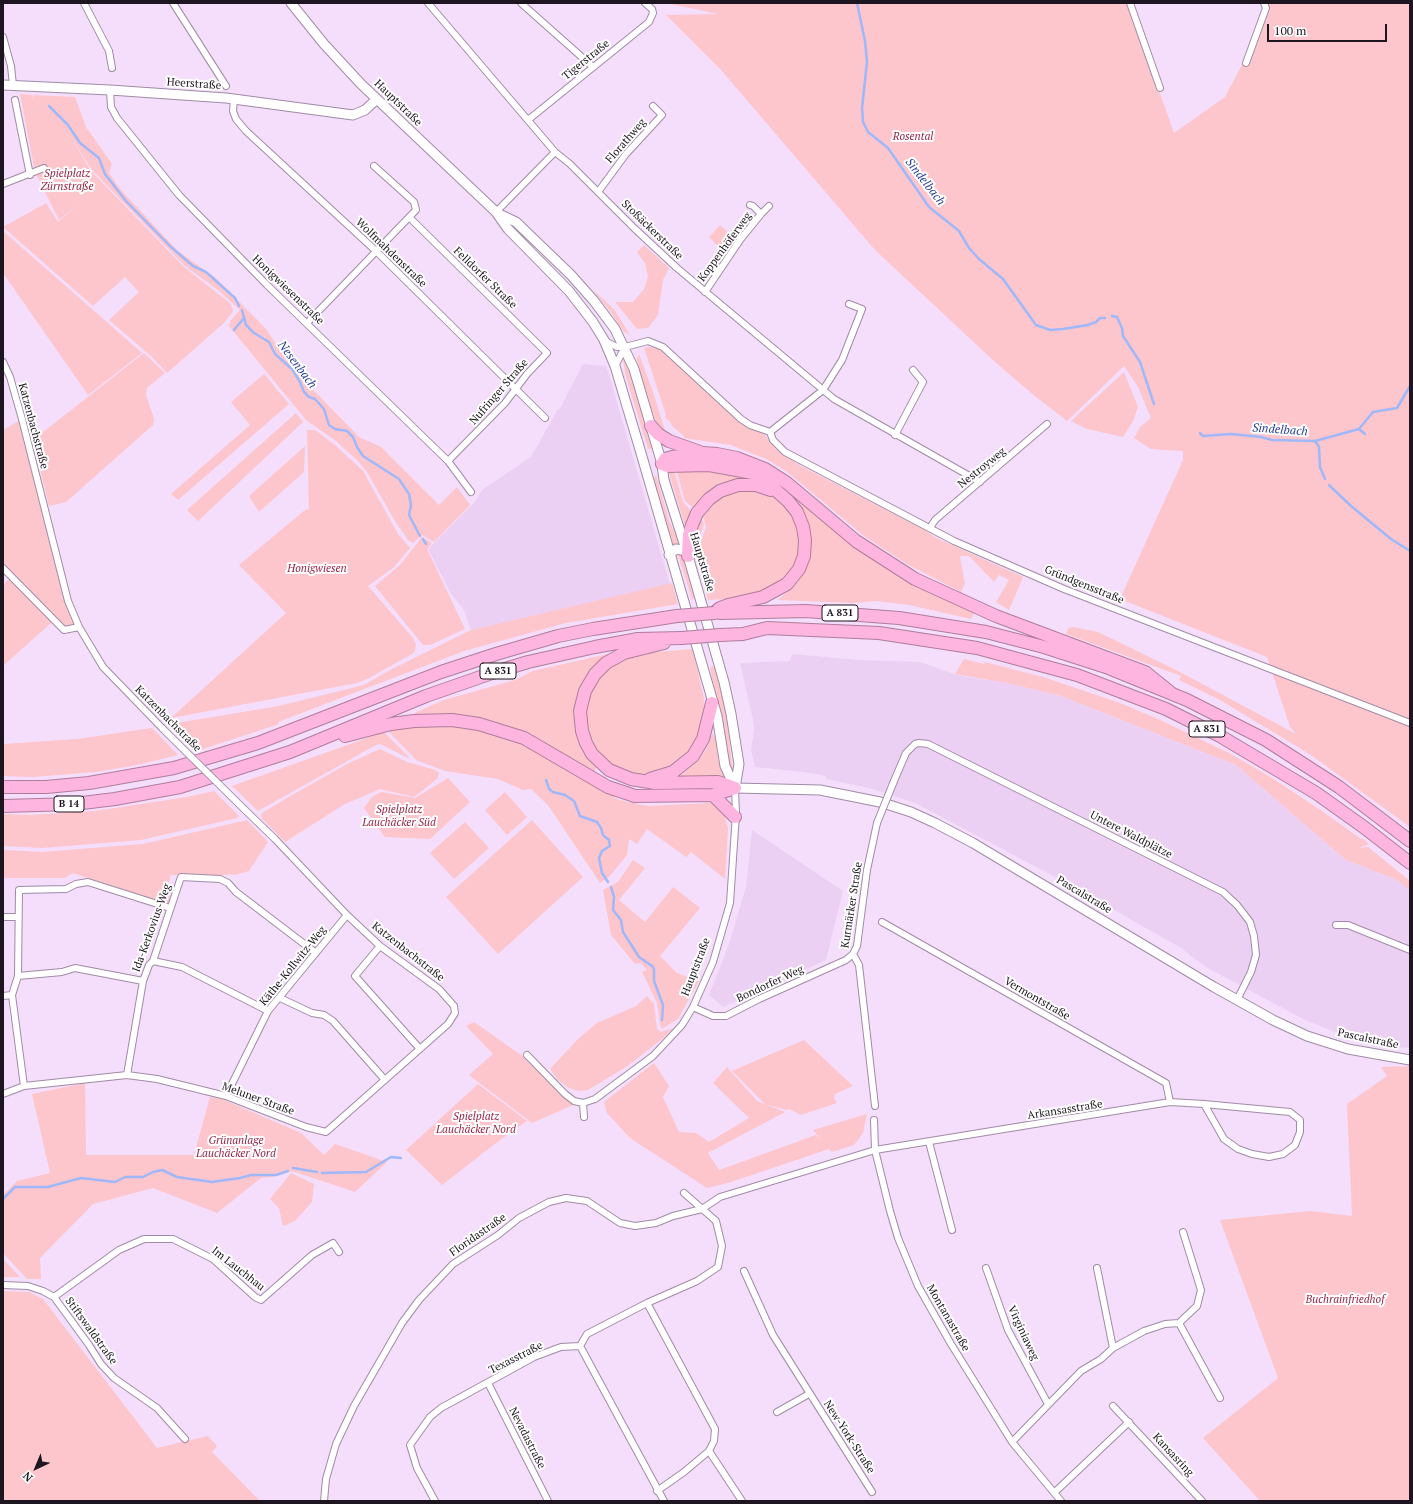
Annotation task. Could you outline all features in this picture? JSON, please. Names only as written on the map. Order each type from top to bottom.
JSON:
[{"type":"highway","points":[[651,426],[658,434],[674,444],[703,453],[737,458],[777,476],[832,522],[879,557],[920,582],[996,616],[1145,672],[1172,693]]},
{"type":"highway","points":[[703,453],[672,457],[665,459],[662,464],[667,466],[709,465],[753,473],[780,493],[797,512],[804,527],[805,546],[799,568],[793,577],[779,589],[763,597],[720,608],[714,613]]},
{"type":"highway","points":[[688,553],[689,535],[697,513],[709,499],[720,491],[738,485],[756,485],[780,493]]},
{"type":"highway","name":"A 831","points":[[132,776],[174,768],[258,743],[434,675],[496,654],[558,636],[677,616],[763,611],[821,612],[899,618],[966,628],[1044,647],[1106,667],[1172,693],[1241,726],[1304,764],[1357,800],[1410,841]]},
{"type":"highway","name":"A 831","points":[[134,795],[204,780],[260,763],[324,739],[426,696],[528,662],[638,639],[743,634],[767,628],[815,629],[879,633],[977,648],[1037,663],[1084,678],[1159,707],[1220,736],[1316,793],[1410,863]]},
{"type":"highway","points":[[682,638],[631,651],[612,660],[595,674],[585,691],[580,711],[581,726],[586,744],[592,754],[600,762],[614,772],[631,779],[666,783],[718,782],[735,788]]},
{"type":"highway","points":[[644,781],[673,772],[693,756],[703,739],[712,703]]},
{"type":"highway","points":[[324,739],[345,736],[391,724],[414,721],[452,720],[478,724],[524,738],[608,787],[635,796],[652,797],[713,795],[735,788]]},
{"type":"highway","name":"B 14","points":[[3,787],[67,785],[132,776]]},
{"type":"highway","name":"B 14","points":[[3,806],[74,804],[134,795]]},
{"type":"highway","points":[[713,795],[735,817]]},
{"type":"main road","name":"Hauptstraße","points":[[291,3],[350,72],[377,100],[496,212],[508,229],[560,281],[593,322],[604,340],[614,366],[646,469],[669,555],[702,660],[712,703],[717,716],[726,766],[735,788]]},
{"type":"main road","name":"Heerstraße","points":[[3,85],[110,90],[234,100],[353,115],[365,110],[377,100]]},
{"type":"main road","name":"Hauptstraße","points":[[496,212],[516,222],[571,275],[605,315],[625,348],[634,369],[662,464],[664,480],[688,553],[731,714],[739,764],[735,788]]},
{"type":"main road","points":[[593,322],[603,320],[605,315]]},
{"type":"main road","points":[[646,469],[662,464]]},
{"type":"main road","points":[[669,555],[676,549],[688,553]]},
{"type":"main road","points":[[702,660],[710,664],[714,664],[717,657]]},
{"type":"main road","name":"Pascalstraße","points":[[735,788],[820,790],[855,796],[884,803],[936,823],[973,843],[1236,1000],[1273,1020],[1322,1041],[1375,1055],[1410,1060]]},
{"type":"street","points":[[84,3],[103,39],[108,51],[112,68]]},
{"type":"street","points":[[173,3],[226,86]]},
{"type":"street","name":"Stoßäckerstraße","points":[[428,3],[556,152],[634,228],[705,292],[834,399],[980,482]]},
{"type":"street","points":[[521,3],[593,68]]},
{"type":"street","name":"Tigerstraße","points":[[528,120],[649,22],[653,14],[652,9],[645,3]]},
{"type":"street","points":[[1130,3],[1160,88]]},
{"type":"street","points":[[1246,63],[1266,8],[1264,3]]},
{"type":"street","points":[[3,37],[11,66],[13,85]]},
{"type":"street","name":"Honigwiesenstraße","points":[[110,90],[111,107],[117,118],[179,195],[222,240],[448,461],[471,492]]},
{"type":"street","points":[[15,100],[30,175]]},
{"type":"street","name":"Wolfmahdenstraße","points":[[234,100],[233,111],[236,119],[246,131],[376,251],[545,418]]},
{"type":"street","name":"Florathweg","points":[[598,192],[626,154],[662,116],[653,106]]},
{"type":"street","points":[[496,212],[556,152]]},
{"type":"street","points":[[307,323],[416,210],[414,202],[374,166]]},
{"type":"street","points":[[3,184],[30,175],[44,168]]},
{"type":"street","name":"Koppenhöferweg","points":[[750,205],[761,214]]},
{"type":"street","name":"Koppenhöferweg","points":[[705,292],[740,240],[768,206]]},
{"type":"street","name":"Felldorfer Straße","points":[[409,217],[547,353]]},
{"type":"street","points":[[604,340],[617,347],[625,348],[648,341],[663,346],[741,419],[750,425],[770,432],[823,390],[842,360],[862,309],[849,304]]},
{"type":"street","points":[[614,366],[625,348]]},
{"type":"street","name":"Nufringer Straße","points":[[448,461],[516,390],[527,374],[547,353]]},
{"type":"street","name":"Katzenbachstraße","points":[[3,362],[10,377],[22,419],[68,601],[79,627],[103,667],[275,839],[347,915],[380,946],[439,989],[454,1006]]},
{"type":"street","points":[[895,434],[923,382],[913,370]]},
{"type":"street","name":"Nestroyweg","points":[[930,528],[934,520],[1047,424]]},
{"type":"street","name":"Gründgensstraße","points":[[770,432],[773,440],[785,452],[954,541],[1020,570],[1197,642],[1410,724]]},
{"type":"street","points":[[3,568],[64,630],[79,627]]},
{"type":"street","name":"Kurmärker Straße","points":[[875,1106],[859,965],[853,954],[857,946],[867,870],[878,823],[906,753],[915,744],[919,743]]},
{"type":"street","name":"Untere Waldplätze","points":[[919,743],[928,744],[1223,892],[1237,905],[1250,922],[1254,936],[1256,955],[1251,972],[1236,1000]]},
{"type":"street","name":"Hauptstraße","points":[[583,1103],[595,1099],[653,1056],[682,1025],[693,1007],[713,962],[730,903],[735,817],[735,788]]},
{"type":"street","name":"Ida-Kerkovius-Weg","points":[[127,1075],[143,981],[148,965],[153,960],[181,877],[220,879],[228,883],[236,892],[316,953]]},
{"type":"street","points":[[24,1086],[12,995],[18,976],[19,890],[66,889],[76,884],[88,882],[170,908]]},
{"type":"street","name":"Käthe-Kollwitz-Weg","points":[[226,1096],[268,1011],[347,915]]},
{"type":"street","points":[[3,917],[18,917]]},
{"type":"street","name":"Vermontstraße","points":[[882,922],[1166,1083],[1170,1102]]},
{"type":"street","points":[[1336,925],[1348,925],[1410,950]]},
{"type":"street","points":[[380,946],[355,976],[420,1049]]},
{"type":"street","name":"Bondorfer Weg","points":[[693,1007],[713,1016],[726,1016],[759,999],[846,960],[853,954]]},
{"type":"street","points":[[153,960],[182,967],[268,1011]]},
{"type":"street","points":[[18,976],[62,972],[74,968],[143,981]]},
{"type":"street","points":[[3,996],[12,995]]},
{"type":"street","points":[[280,998],[312,1013],[324,1015],[333,1021],[385,1080]]},
{"type":"street","name":"Meluner Straße","points":[[3,1094],[24,1086],[127,1075],[157,1079],[226,1096],[306,1127],[326,1132],[448,1024],[455,1013],[454,1006]]},
{"type":"street","points":[[527,1055],[565,1094],[574,1101],[583,1103],[584,1117]]},
{"type":"street","name":"Arkansasstraße","points":[[702,1209],[720,1196],[875,1150],[1170,1102],[1204,1104],[1290,1112],[1300,1120],[1300,1132],[1295,1145],[1282,1154],[1269,1157],[1252,1154],[1238,1149],[1224,1139],[1204,1104]]},
{"type":"street","name":"Montanastraße","points":[[874,1120],[875,1150],[898,1238],[918,1286],[1012,1442],[1061,1501]]},
{"type":"street","points":[[929,1142],[952,1230]]},
{"type":"street","points":[[664,1501],[657,1491],[580,1346],[588,1334],[647,1303],[697,1281],[718,1267],[722,1246],[716,1221],[684,1193]]},
{"type":"street","name":"Floridastraße","points":[[324,1501],[326,1480],[336,1444],[354,1406],[402,1323],[419,1300],[453,1264],[498,1235],[519,1218],[549,1202],[566,1198],[587,1201],[620,1223],[635,1226],[656,1223],[702,1209]]},
{"type":"street","points":[[1012,1442],[1081,1371],[1113,1348],[1144,1331],[1165,1324],[1179,1323],[1197,1306],[1200,1290],[1183,1232]]},
{"type":"street","name":"Im Lauchhau","points":[[54,1297],[119,1250],[144,1239],[173,1239],[213,1259],[260,1300],[312,1255],[333,1243],[339,1252]]},
{"type":"street","name":"Virginiaweg","points":[[986,1268],[1008,1330],[1048,1404]]},
{"type":"street","points":[[1097,1268],[1113,1348]]},
{"type":"street","name":"New-York-Straße","points":[[744,1271],[773,1335],[872,1492]]},
{"type":"street","points":[[3,1285],[28,1286],[43,1291],[54,1297]]},
{"type":"street","name":"Stiftswaldstraße","points":[[54,1297],[90,1345],[100,1364],[114,1378],[157,1408],[185,1440]]},
{"type":"street","points":[[647,1303],[716,1429],[714,1441],[709,1451],[684,1472],[657,1491]]},
{"type":"street","points":[[1179,1323],[1220,1398]]},
{"type":"street","name":"Texasstraße","points":[[435,1501],[417,1468],[410,1445],[430,1417],[441,1408],[488,1384],[534,1357],[561,1347],[580,1346]]},
{"type":"street","name":"Nevadastraße","points":[[488,1384],[548,1501]]},
{"type":"street","name":"New-York-Straße","points":[[777,1412],[809,1394]]},
{"type":"street","name":"Kansasring","points":[[1113,1406],[1202,1501]]},
{"type":"street","points":[[1055,1492],[1129,1422]]},
{"type":"street","points":[[709,1451],[742,1501]]},
{"type":"shaded area","points":[[583,364],[606,366],[670,584],[471,630],[464,610],[451,594],[428,549],[475,502],[482,490],[531,457],[558,409],[559,410]]},
{"type":"shaded area","points":[[792,654],[859,660],[920,662],[957,675],[1007,683],[1061,696],[1236,765],[1346,860],[1395,879],[1410,890],[1410,1048],[1390,1047],[1342,1035],[1303,1019],[1204,966],[1181,948],[1072,886],[915,803],[869,788],[826,779],[826,776],[755,767],[751,750],[754,730],[753,720],[740,663],[790,661]]},
{"type":"shaded area","points":[[752,830],[843,891],[826,960],[723,1007],[709,995],[729,944],[746,887]]},
{"type":"green space","name":"Rosental","points":[[666,3],[1128,3],[1174,133],[1225,97],[1255,40],[1268,3],[1410,3],[1410,827],[1311,755],[1220,700],[1179,680],[1181,676],[1066,634],[1068,628],[1073,627],[1098,632],[1180,672],[1296,734],[1290,727],[1267,657],[1120,599],[1183,460],[1183,451],[1151,449],[1134,438],[1140,427],[1151,418],[1138,387],[1124,366],[1067,421],[1036,397],[996,363],[875,250],[721,70],[666,15],[718,14]]},
{"type":"green space","name":"Spielplatz Zürnstraße","points":[[20,94],[32,95],[34,101],[33,95],[75,97],[86,127],[112,164],[109,173],[120,189],[177,250],[218,280],[266,329],[292,368],[359,437],[381,447],[439,505],[457,487],[470,505],[434,542],[422,535],[413,543],[408,540],[395,521],[367,472],[358,461],[336,441],[306,420],[229,326],[231,320],[240,310],[218,290],[185,266],[92,170],[67,131],[91,171],[184,267],[231,304],[233,311],[224,323],[167,373],[152,357],[109,320],[139,292],[125,277],[93,306],[3,227],[46,203],[58,222],[84,199],[59,220],[35,172]]},
{"type":"green space","points":[[720,225],[731,235],[719,247],[709,237]]},
{"type":"green space","points":[[3,231],[142,353],[88,395],[3,273]]},
{"type":"green space","points":[[644,245],[669,268],[663,280],[658,315],[648,328],[637,329],[615,302],[633,302],[644,289],[648,277],[645,263],[637,252]]},
{"type":"green space","points":[[592,289],[614,309],[630,335],[623,331],[610,311]]},
{"type":"green space","points":[[649,347],[664,350],[738,420],[751,429],[764,434],[777,450],[801,466],[925,530],[936,538],[1023,577],[1009,610],[996,602],[1009,580],[999,575],[994,582],[969,556],[960,556],[965,584],[961,592],[907,564],[864,536],[786,471],[766,459],[731,445],[684,438],[684,436],[671,425],[672,424],[665,417],[666,415],[644,348]]},
{"type":"green space","points":[[144,353],[165,373],[147,388],[146,395],[154,419],[153,425],[66,502],[49,506],[33,440]]},
{"type":"green space","points":[[639,354],[666,434],[655,420],[638,367],[637,359]]},
{"type":"green space","points":[[622,356],[629,369],[653,448],[648,449],[626,377]]},
{"type":"green space","points":[[1124,372],[1138,407],[1133,421],[1123,437],[1087,429],[1071,421]]},
{"type":"green space","points":[[264,374],[289,404],[178,500],[171,494],[250,425],[231,402]]},
{"type":"green space","points":[[296,413],[303,422],[198,521],[187,510]]},
{"type":"green space","points":[[22,419],[68,601],[79,627],[64,630],[53,619],[51,623],[3,666],[3,585],[12,576],[3,568],[3,430]]},
{"type":"green space","name":"Honigwiesen","points":[[307,430],[315,430],[335,445],[363,471],[398,534],[410,548],[394,567],[368,586],[413,638],[416,644],[415,651],[369,678],[357,683],[171,718],[286,613],[239,565],[305,510],[309,509]]},
{"type":"green space","points":[[305,446],[304,472],[259,512],[249,496]]},
{"type":"green space","points":[[691,468],[738,475],[749,479],[749,481],[695,509],[685,501],[677,472],[678,469]]},
{"type":"green space","points":[[668,470],[674,470],[683,502],[693,513],[686,529]]},
{"type":"green space","points":[[656,475],[669,520],[680,546],[672,548],[653,480]]},
{"type":"green space","points":[[748,488],[771,494],[781,500],[796,518],[801,546],[796,565],[774,588],[727,599],[708,600],[696,557],[706,527],[702,513],[716,498]]},
{"type":"green space","points":[[791,493],[827,525],[875,561],[914,585],[974,613],[971,619],[909,605],[876,601],[853,603],[778,600],[793,587],[803,574],[811,550],[807,519]]},
{"type":"green space","points":[[700,517],[704,524],[694,554],[693,542]]},
{"type":"green space","points":[[422,537],[432,543],[427,549],[465,629],[430,645],[423,645],[375,586],[400,565]]},
{"type":"green space","points":[[683,552],[697,598],[692,599],[678,555],[678,553]]},
{"type":"green space","points":[[672,583],[678,604],[566,623],[464,651],[278,722],[279,724],[197,751],[171,724],[279,706],[364,685],[390,670],[471,630]]},
{"type":"green space","points":[[693,649],[704,699],[703,730],[682,763],[646,775],[634,774],[616,768],[600,755],[590,740],[585,721],[587,698],[594,684],[608,668],[625,660],[655,652]]},
{"type":"green space","points":[[612,653],[588,674],[579,691],[576,703],[577,731],[597,767],[594,772],[546,744],[441,714],[417,715],[414,713],[444,700],[515,680],[533,671]]},
{"type":"green space","points":[[964,659],[984,664],[985,662],[1043,677],[1120,703],[1158,719],[1231,754],[1272,778],[1361,839],[1362,838],[1369,844],[1359,848],[1368,847],[1410,881],[1410,890],[1395,879],[1346,860],[1236,765],[1061,696],[1007,683],[955,674]]},
{"type":"green space","points":[[715,666],[726,710],[733,771],[731,771],[710,667]]},
{"type":"green space","points":[[449,725],[474,729],[519,742],[546,755],[619,800],[648,806],[710,803],[715,805],[724,814],[728,828],[725,879],[691,852],[686,857],[647,829],[637,844],[629,839],[627,855],[610,876],[600,883],[548,805],[531,789],[523,790],[498,779],[445,771],[416,760],[388,731],[404,728]]},
{"type":"green space","points":[[152,728],[178,755],[137,765],[96,772],[33,777],[3,776],[3,744],[77,739]]},
{"type":"green space","points":[[384,732],[409,757],[408,758],[380,744],[376,745],[258,811],[232,786]]},
{"type":"green space","points":[[712,733],[715,737],[724,779],[679,777],[700,759],[709,744]]},
{"type":"green space","points":[[380,749],[407,762],[435,770],[439,773],[438,778],[414,797],[380,789],[345,804],[285,842],[262,819],[262,813],[292,795],[349,763]]},
{"type":"green space","name":"Spielplatz Lauchäcker Süd","points":[[448,778],[470,802],[430,839],[385,837],[364,808],[372,797],[381,792],[415,798]]},
{"type":"green space","points":[[214,791],[239,816],[237,818],[141,840],[42,848],[3,846],[3,814],[30,815],[95,811],[187,797]]},
{"type":"green space","points":[[505,792],[527,817],[507,835],[485,810]]},
{"type":"green space","points":[[247,820],[268,842],[249,871],[235,875],[230,874],[220,876],[171,875],[165,893],[172,896],[168,904],[73,873],[65,878],[3,878],[3,850],[42,852],[143,844]]},
{"type":"green space","points":[[532,820],[583,877],[498,954],[446,897]]},
{"type":"green space","points":[[465,822],[489,848],[454,879],[430,853]]},
{"type":"green space","points":[[633,860],[645,868],[619,900],[645,922],[673,887],[700,908],[660,956],[677,973],[699,981],[678,1019],[662,1029],[660,1025],[657,1003],[642,972],[647,970],[641,963],[635,964],[611,935],[603,890],[618,882]]},
{"type":"green space","points":[[647,996],[654,1004],[657,1029],[661,1032],[673,1028],[662,1039],[629,1065],[588,1090],[579,1091],[569,1088],[558,1080],[550,1069],[579,1038],[597,1023],[636,1006]]},
{"type":"green space","points":[[474,1022],[521,1055],[573,1105],[532,1123],[469,1075],[493,1054],[466,1026]]},
{"type":"green space","points":[[804,1040],[853,1086],[835,1094],[834,1098],[837,1103],[801,1115],[789,1109],[786,1110],[765,1104],[732,1071]]},
{"type":"green space","points":[[654,1063],[669,1086],[663,1097],[679,1132],[696,1133],[709,1142],[749,1118],[713,1083],[727,1067],[757,1101],[785,1112],[708,1153],[719,1170],[816,1135],[822,1141],[813,1130],[867,1114],[863,1133],[854,1145],[832,1152],[829,1149],[728,1183],[707,1188],[630,1138],[607,1113],[604,1102]]},
{"type":"green space","name":"Buchrainfriedhof","points":[[1410,1066],[1410,1501],[1260,1501],[1203,1438],[1278,1378],[1220,1220],[1310,1211],[1352,1216],[1347,1104],[1387,1076],[1381,1067]]},
{"type":"green space","name":"Grünanlage Lauchäcker Nord","points":[[85,1083],[86,1155],[194,1155],[210,1097],[222,1099],[301,1133],[324,1155],[335,1144],[387,1162],[355,1192],[292,1171],[272,1177],[261,1178],[217,1213],[153,1188],[93,1204],[40,1258],[41,1279],[27,1279],[3,1253],[3,1195],[17,1181],[50,1173],[32,1094]]},
{"type":"green space","name":"Spielplatz Lauchäcker Nord","points":[[478,1084],[527,1121],[442,1185],[406,1150]]},
{"type":"green space","points":[[291,1173],[314,1184],[312,1202],[295,1221],[283,1226],[279,1208],[270,1199]]},
{"type":"green space","points":[[3,1259],[20,1277],[3,1277]]},
{"type":"green space","points":[[3,1291],[29,1292],[43,1299],[157,1448],[208,1436],[217,1446],[212,1452],[260,1501],[3,1501]]},
{"type":"waterway","name":"Sindelbach","points":[[857,3],[865,41],[867,62],[862,108],[863,122],[868,132],[888,148],[929,207],[959,231],[969,248],[979,259],[1003,279],[1036,325],[1050,330],[1063,329],[1088,325],[1096,322],[1100,318],[1105,318]]},
{"type":"waterway","name":"Nesenbach","points":[[49,106],[68,125],[80,143],[99,158],[105,174],[126,201],[171,247],[193,266],[206,272],[235,298],[239,306]]},
{"type":"waterway","name":"Nesenbach","points":[[242,310],[246,325],[254,333],[269,342],[275,354],[292,369],[304,392],[309,397],[315,399],[324,409],[329,425],[335,429],[347,431],[353,437],[363,456],[399,479],[409,494],[411,505],[409,515],[420,536]]},
{"type":"waterway","name":"Sindelbach","points":[[1112,316],[1117,317],[1122,328],[1123,336],[1140,362],[1154,404]]},
{"type":"waterway","points":[[234,330],[244,318]]},
{"type":"waterway","name":"Sindelbach","points":[[1200,433],[1203,436],[1231,434],[1261,437],[1272,440],[1315,441],[1359,429],[1373,412],[1397,408],[1410,386]]},
{"type":"waterway","name":"Sindelbach","points":[[1359,429],[1365,434]]},
{"type":"waterway","points":[[1315,441],[1319,447],[1320,467],[1325,479]]},
{"type":"waterway","points":[[1329,485],[1351,506],[1391,539],[1410,551]]},
{"type":"waterway","name":"Nesenbach","points":[[423,539],[426,544]]},
{"type":"waterway","name":"Nesenbach","points":[[546,780],[549,789],[553,792],[565,795],[574,801],[580,816],[597,822],[603,835],[609,840],[610,846],[602,851],[599,858],[602,873],[608,882]]},
{"type":"waterway","name":"Nesenbach","points":[[611,887],[614,897],[613,910],[621,920],[623,932],[639,957],[654,969],[654,981],[663,1005],[662,1020]]},
{"type":"waterway","points":[[322,1173],[366,1172],[391,1157],[401,1158]]},
{"type":"waterway","points":[[293,1168],[317,1172]]},
{"type":"waterway","points":[[3,1199],[15,1187],[48,1187],[81,1178],[115,1182],[125,1177],[143,1177],[153,1172],[162,1170],[177,1177],[212,1182],[251,1175],[276,1175],[288,1171]]}]
